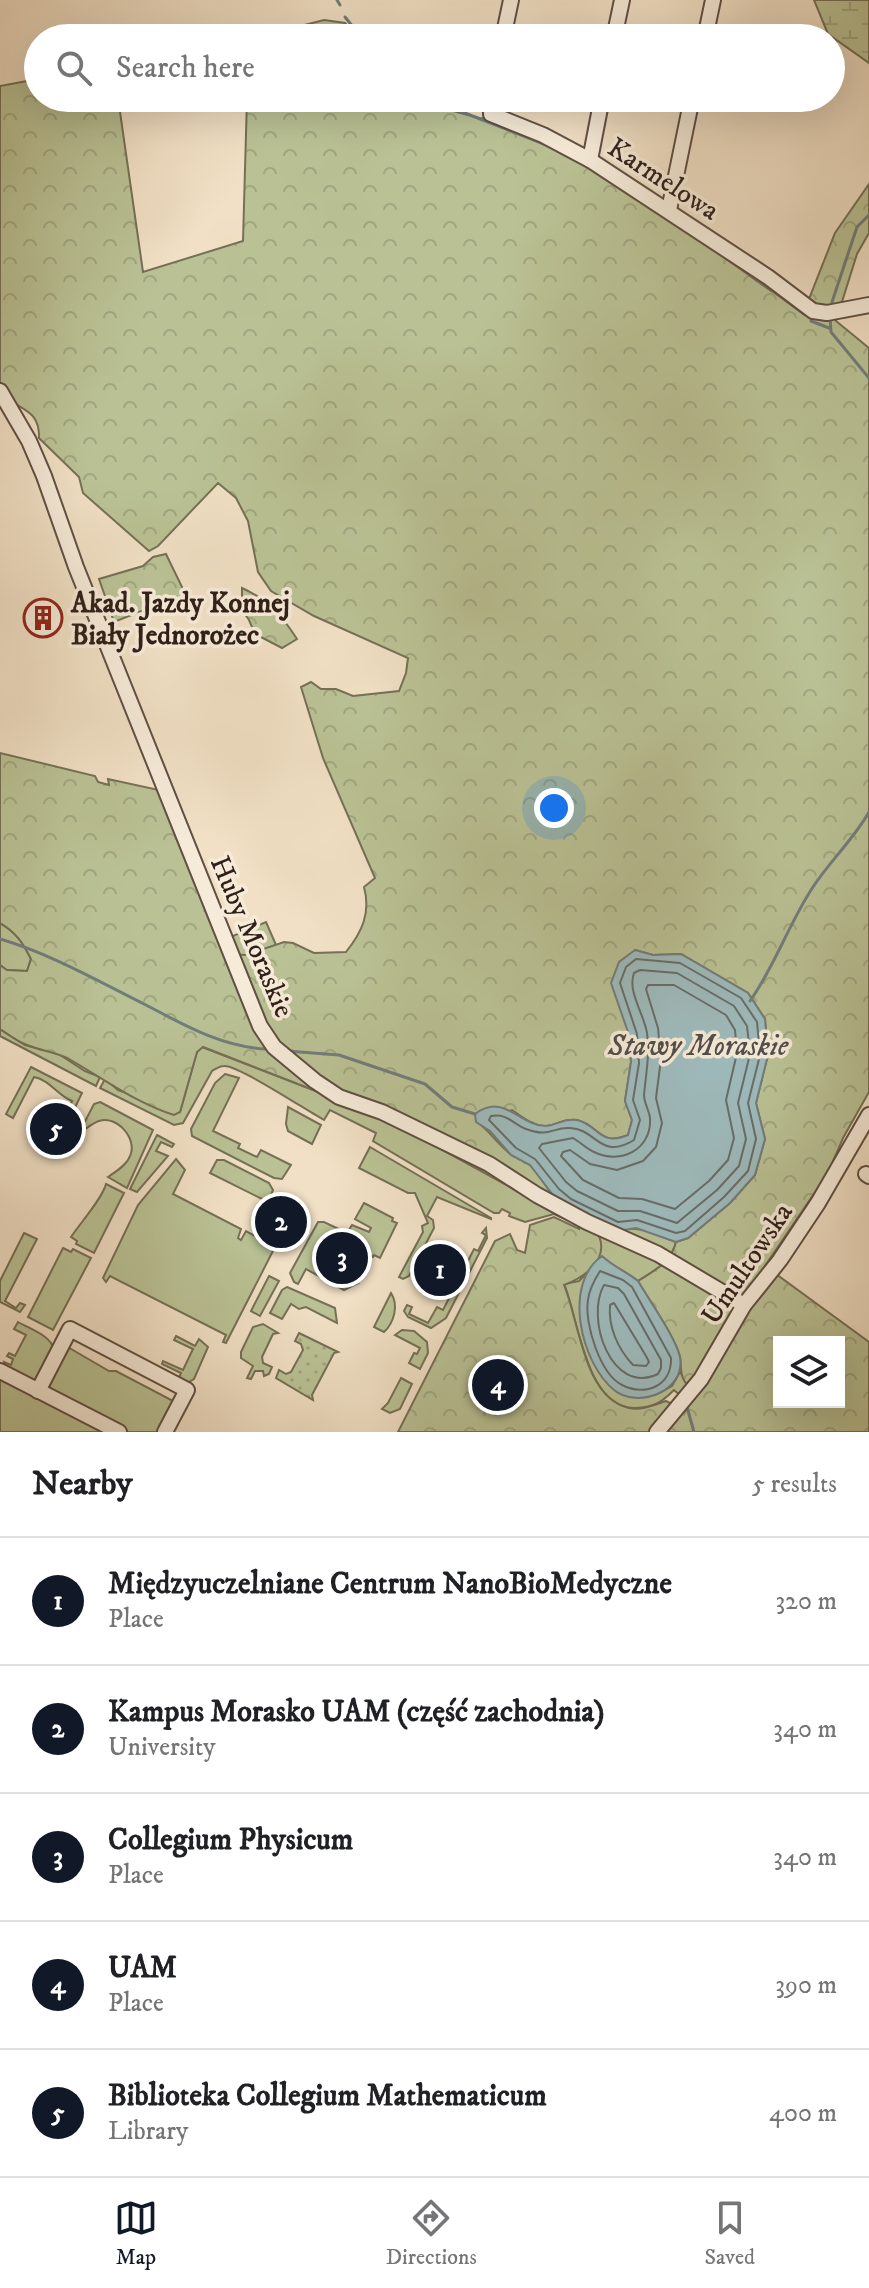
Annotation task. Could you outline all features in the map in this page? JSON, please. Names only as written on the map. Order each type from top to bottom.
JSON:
[{"type":"street","points":[[506,24],[511,0]]},
{"type":"street","points":[[617,24],[622,0]]},
{"type":"street","points":[[708,24],[713,0]]},
{"type":"street","name":"Karmelowa","points":[[491,112],[590,160],[669,210],[813,311],[827,313],[869,305]]},
{"type":"street","points":[[590,160],[599,112]]},
{"type":"street","points":[[669,210],[689,112]]},
{"type":"street","name":"Huby Moraskie","points":[[0,391],[29,441],[76,567],[254,1012],[274,1047],[339,1097],[382,1112],[489,1164],[537,1195],[658,1254],[744,1305]]},
{"type":"street","name":"Umultowska","points":[[657,1432],[701,1379],[744,1305],[780,1260],[869,1115]]},
{"type":"street","points":[[38,1391],[70,1329],[187,1390],[165,1432]]},
{"type":"street","points":[[0,1371],[119,1432]]},
{"type":"green space","points":[[814,0],[869,0],[869,63],[845,46],[845,24],[824,24]]},
{"type":"green space","points":[[324,20],[346,24],[308,24]]},
{"type":"green space","points":[[24,82],[24,112],[120,112],[143,272],[243,241],[247,112],[457,112],[500,120],[536,141],[562,151],[639,196],[771,291],[805,309],[835,233],[869,184],[869,233],[857,254],[836,321],[869,348],[869,1092],[843,1138],[828,1173],[765,1266],[869,1342],[869,1432],[663,1432],[689,1387],[682,1377],[680,1357],[673,1339],[638,1281],[666,1261],[676,1242],[688,1238],[730,1203],[755,1175],[765,1139],[756,1103],[768,1055],[765,1019],[748,993],[681,954],[653,955],[635,950],[623,1011],[631,1062],[625,1101],[632,1120],[628,1135],[605,1137],[577,1120],[541,1126],[512,1110],[477,1122],[508,1152],[530,1165],[550,1191],[591,1225],[599,1236],[601,1245],[597,1261],[586,1273],[564,1285],[585,1356],[602,1389],[614,1401],[629,1408],[643,1408],[666,1401],[675,1405],[651,1432],[398,1432],[495,1241],[510,1234],[517,1250],[525,1253],[530,1225],[554,1217],[579,1229],[579,1225],[383,1117],[203,1047],[197,1052],[180,1112],[174,1115],[133,1097],[69,1059],[24,1044],[0,1029],[0,965],[7,970],[27,971],[31,959],[18,938],[0,923],[0,753],[95,776],[98,782],[109,785],[108,779],[159,790],[224,954],[246,955],[284,942],[314,953],[346,952],[364,922],[364,887],[375,878],[323,758],[301,687],[311,682],[321,689],[336,689],[353,696],[399,691],[408,658],[314,616],[271,591],[258,572],[248,521],[236,498],[218,483],[158,546],[149,551],[83,493],[79,477],[39,438],[31,414],[0,391],[0,86]]},
{"type":"green space","points":[[166,554],[182,587],[184,599],[167,601],[114,622],[99,579],[143,566],[153,557]]},
{"type":"green space","points":[[242,588],[274,609],[297,639],[282,648],[255,634],[242,610]]},
{"type":"green space","points":[[266,922],[276,945],[246,955],[235,955],[228,938]]},
{"type":"green space","points":[[0,923],[15,934],[25,948],[31,959],[27,971],[6,970],[0,965]]},
{"type":"green space","points":[[0,1029],[25,1045],[57,1053],[100,1077],[96,1086],[0,1036]]},
{"type":"green space","points":[[202,1047],[383,1117],[579,1225],[554,1214],[525,1222],[509,1216],[510,1213],[502,1209],[494,1213],[373,1141],[376,1133],[330,1110],[324,1120],[232,1068],[222,1066],[212,1071],[183,1123],[174,1125],[100,1088],[105,1079],[118,1090],[180,1112],[197,1052]]},
{"type":"green space","points":[[31,1067],[82,1093],[72,1114],[67,1112],[72,1101],[45,1081],[34,1077],[13,1118],[6,1114]]},
{"type":"green space","points":[[225,1074],[239,1078],[213,1131],[240,1144],[238,1148],[257,1157],[261,1150],[291,1165],[282,1179],[274,1178],[192,1136],[191,1129],[215,1083]]},
{"type":"green space","points":[[100,1102],[153,1130],[127,1188],[108,1177],[130,1156],[131,1143],[124,1130],[106,1120],[96,1122],[79,1133],[94,1104]]},
{"type":"green space","points":[[288,1107],[321,1125],[312,1144],[288,1131]]},
{"type":"green space","points":[[157,1135],[174,1144],[172,1147],[161,1142],[156,1151],[168,1156],[137,1192],[130,1189]]},
{"type":"green space","points":[[370,1147],[491,1219],[437,1197],[427,1216],[433,1220],[434,1228],[409,1276],[399,1277],[423,1232],[422,1226],[428,1223],[415,1193],[408,1193],[359,1168]]},
{"type":"green space","points":[[176,1159],[185,1170],[173,1194],[241,1229],[238,1238],[241,1240],[246,1231],[275,1247],[226,1343],[223,1342],[226,1335],[110,1276],[106,1282],[103,1278],[138,1205]]},
{"type":"green space","points":[[217,1160],[224,1160],[269,1183],[273,1190],[268,1202],[210,1173]]},
{"type":"green space","points":[[106,1184],[124,1193],[94,1253],[76,1244],[77,1241],[71,1237]]},
{"type":"green space","points":[[364,1203],[397,1223],[380,1258],[346,1243],[344,1246],[333,1243],[326,1236],[315,1255],[324,1260],[327,1268],[358,1283],[344,1290],[306,1269],[298,1284],[294,1282],[290,1273],[318,1222],[347,1233],[352,1225],[369,1232],[371,1228],[355,1219]]},
{"type":"green space","points":[[486,1228],[487,1238],[446,1318],[431,1328],[408,1317],[404,1311],[407,1305],[412,1307],[409,1314],[428,1323],[437,1307],[443,1310],[474,1249],[478,1251]]},
{"type":"green space","points":[[627,1228],[644,1230],[676,1242],[666,1261],[638,1281],[602,1257],[598,1258],[601,1245],[598,1233]]},
{"type":"green space","points":[[24,1233],[37,1239],[5,1301],[16,1308],[20,1303],[25,1305],[20,1312],[0,1302],[0,1281]]},
{"type":"green space","points":[[63,1248],[71,1252],[73,1249],[91,1258],[53,1330],[28,1317]]},
{"type":"green space","points":[[592,1268],[585,1282],[655,1395],[672,1386],[680,1372],[690,1388],[682,1397],[674,1390],[658,1403],[648,1406],[636,1408],[619,1405],[595,1379],[564,1284],[579,1281]]},
{"type":"green space","points":[[269,1276],[279,1281],[260,1316],[251,1311]]},
{"type":"green space","points":[[287,1287],[335,1308],[337,1323],[306,1307],[299,1309],[291,1304],[282,1319],[270,1313],[282,1290]]},
{"type":"green space","points":[[391,1293],[395,1303],[394,1314],[384,1332],[374,1327]]},
{"type":"green space","points":[[18,1322],[44,1336],[54,1349],[36,1382],[13,1372],[4,1362],[11,1365],[13,1359],[7,1356],[9,1353],[15,1356],[26,1335],[14,1329]]},
{"type":"green space","points":[[263,1324],[278,1333],[273,1334],[262,1357],[263,1363],[272,1367],[269,1374],[264,1376],[263,1371],[255,1371],[251,1379],[247,1378],[253,1366],[241,1358],[241,1352],[253,1327]]},
{"type":"green space","points":[[402,1330],[414,1331],[427,1342],[428,1353],[420,1369],[409,1363],[420,1348],[395,1335]]},
{"type":"green space","points":[[299,1333],[338,1352],[334,1353],[312,1395],[313,1400],[276,1378],[279,1370],[286,1374],[291,1372],[303,1350],[301,1344],[295,1341]]},
{"type":"green space","points":[[176,1336],[195,1346],[199,1339],[208,1347],[194,1379],[187,1383],[178,1380],[181,1373],[162,1364],[163,1361],[183,1370],[193,1349],[174,1340]]},
{"type":"green space","points":[[66,1346],[109,1371],[116,1371],[175,1402],[160,1432],[128,1432],[51,1392],[49,1383]]},
{"type":"green space","points":[[0,1376],[109,1432],[0,1432]]},
{"type":"green space","points":[[401,1378],[412,1384],[400,1409],[390,1413],[382,1409]]},
{"type":"water","name":"Stawy Moraskie","points":[[635,950],[653,955],[681,954],[748,993],[765,1019],[768,1055],[756,1103],[765,1139],[755,1175],[730,1203],[688,1238],[676,1242],[636,1228],[618,1231],[567,1206],[553,1195],[530,1165],[511,1155],[490,1131],[476,1122],[475,1114],[495,1107],[504,1108],[536,1125],[577,1120],[605,1137],[628,1135],[632,1120],[625,1101],[631,1062],[629,1035],[611,983],[619,962]]},
{"type":"water","points":[[602,1256],[638,1281],[677,1349],[680,1369],[668,1388],[658,1394],[635,1398],[614,1390],[602,1378],[585,1343],[580,1304],[582,1285],[590,1269]]},
{"type":"waterway","points":[[337,0],[340,5]]},
{"type":"waterway","points":[[345,17],[351,24]]},
{"type":"waterway","points":[[462,112],[554,148]]},
{"type":"waterway","points":[[832,302],[857,227],[869,215]]},
{"type":"waterway","points":[[746,271],[804,314]]},
{"type":"waterway","points":[[830,316],[831,332],[869,378]]},
{"type":"waterway","points":[[811,321],[829,328]]},
{"type":"waterway","points":[[750,1001],[813,887],[869,812]]},
{"type":"waterway","points":[[0,939],[56,960],[204,1034],[234,1044],[266,1049]]},
{"type":"waterway","points":[[287,1051],[339,1055],[425,1084],[452,1107],[475,1114]]},
{"type":"waterway","points":[[687,1407],[694,1432]]},
{"type":"place","name":"Akad. Jazdy Konnej Biały Jednorożec","points":[[43,618]]},
{"type":"place","name":"Biblioteka Collegium Mathematicum","points":[[56,1129]]},
{"type":"place","name":"Kampus Morasko UAM (część zachodnia)","points":[[281,1222]]},
{"type":"place","name":"Collegium Physicum","points":[[342,1258]]},
{"type":"place","name":"Międzyuczelniane Centrum NanoBioMedyczne","points":[[440,1270]]},
{"type":"place","name":"UAM","points":[[498,1385]]}]
